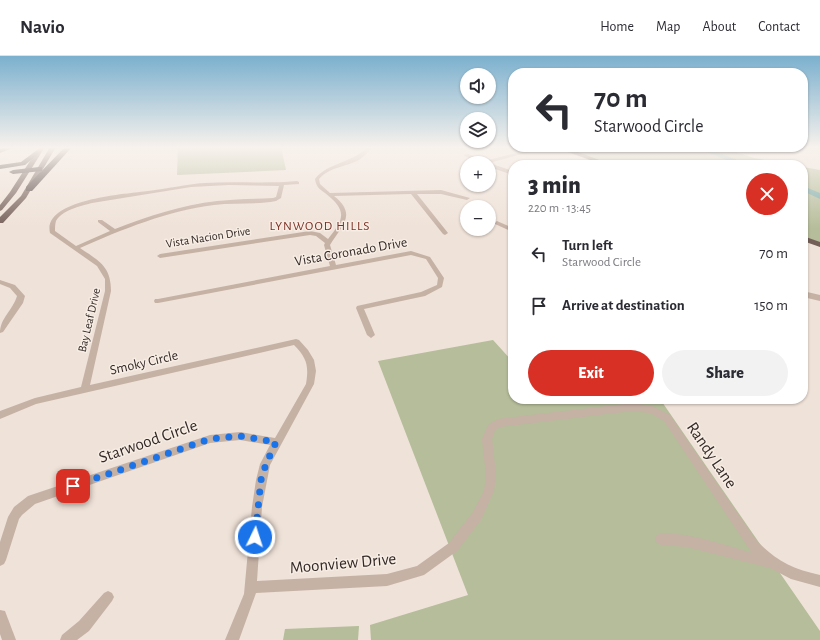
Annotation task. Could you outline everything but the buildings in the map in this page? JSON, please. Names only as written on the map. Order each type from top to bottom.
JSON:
[{"type":"highway","points":[[29,190],[44,174]]},
{"type":"main road","points":[[0,209],[25,174]]},
{"type":"main road","points":[[0,221],[16,206],[29,190],[36,174]]},
{"type":"main road","points":[[808,240],[820,245]]},
{"type":"street","points":[[321,174],[317,181],[318,185],[331,194],[342,206],[343,216],[339,229],[328,243],[327,248],[333,267]]},
{"type":"street","name":"Bay Leaf Drive","points":[[85,389],[109,284],[106,274],[100,265],[52,232],[54,222],[62,214],[87,202],[108,197],[204,184],[297,183]]},
{"type":"street","points":[[76,248],[114,231],[149,218],[204,205],[226,202],[274,200],[278,198],[282,184]]},
{"type":"street","points":[[331,194],[414,194],[441,192],[467,198]]},
{"type":"street","points":[[414,194],[445,233]]},
{"type":"street","points":[[100,221],[114,231]]},
{"type":"street","points":[[498,223],[508,228]]},
{"type":"street","name":"Vista Nacion Drive","points":[[160,256],[308,233],[318,234],[328,243]]},
{"type":"street","name":"Vista Coronado Drive","points":[[158,301],[333,267],[415,253],[430,259],[441,278],[441,283],[438,288],[423,294],[360,308],[371,336]]},
{"type":"street","points":[[0,282],[7,283],[17,290],[21,296],[19,303],[0,330]]},
{"type":"street","points":[[808,295],[820,298]]},
{"type":"street","name":"Smoky Circle","points":[[0,415],[35,401],[296,342],[305,350],[311,359],[313,371],[310,384],[305,394],[276,442]]},
{"type":"street","name":"Randy Lane","points":[[453,547],[478,516],[489,491],[490,475],[488,439],[491,428],[498,423],[644,407],[655,410],[666,418],[752,544],[762,556],[786,572],[820,581]]},
{"type":"street","name":"Starwood Circle","points":[[0,560],[14,517],[18,511],[32,500],[210,439],[240,436],[276,442]]},
{"type":"street","points":[[232,640],[243,615],[251,587],[261,480],[266,464],[276,442]]},
{"type":"street","points":[[661,540],[687,541],[776,565]]},
{"type":"street","name":"Moonview Drive","points":[[251,587],[387,580],[420,571],[453,547]]},
{"type":"street","points":[[67,640],[84,626],[108,597]]},
{"type":"street","points":[[0,616],[9,640]]},
{"type":"green space","points":[[808,174],[820,174],[820,245],[808,240]]},
{"type":"green space","points":[[493,340],[508,356],[508,404],[663,404],[820,631],[820,640],[371,640],[370,625],[468,595],[378,361]]},
{"type":"green space","points":[[359,626],[358,640],[283,640],[285,629]]},
{"type":"waterway","points":[[808,190],[820,196]]},
{"type":"district","name":"LYNWOOD HILLS","points":[[320,226]]},
{"type":"route","points":[[73,486],[210,439],[240,436],[276,442],[266,464],[261,480],[255,537]]}]
